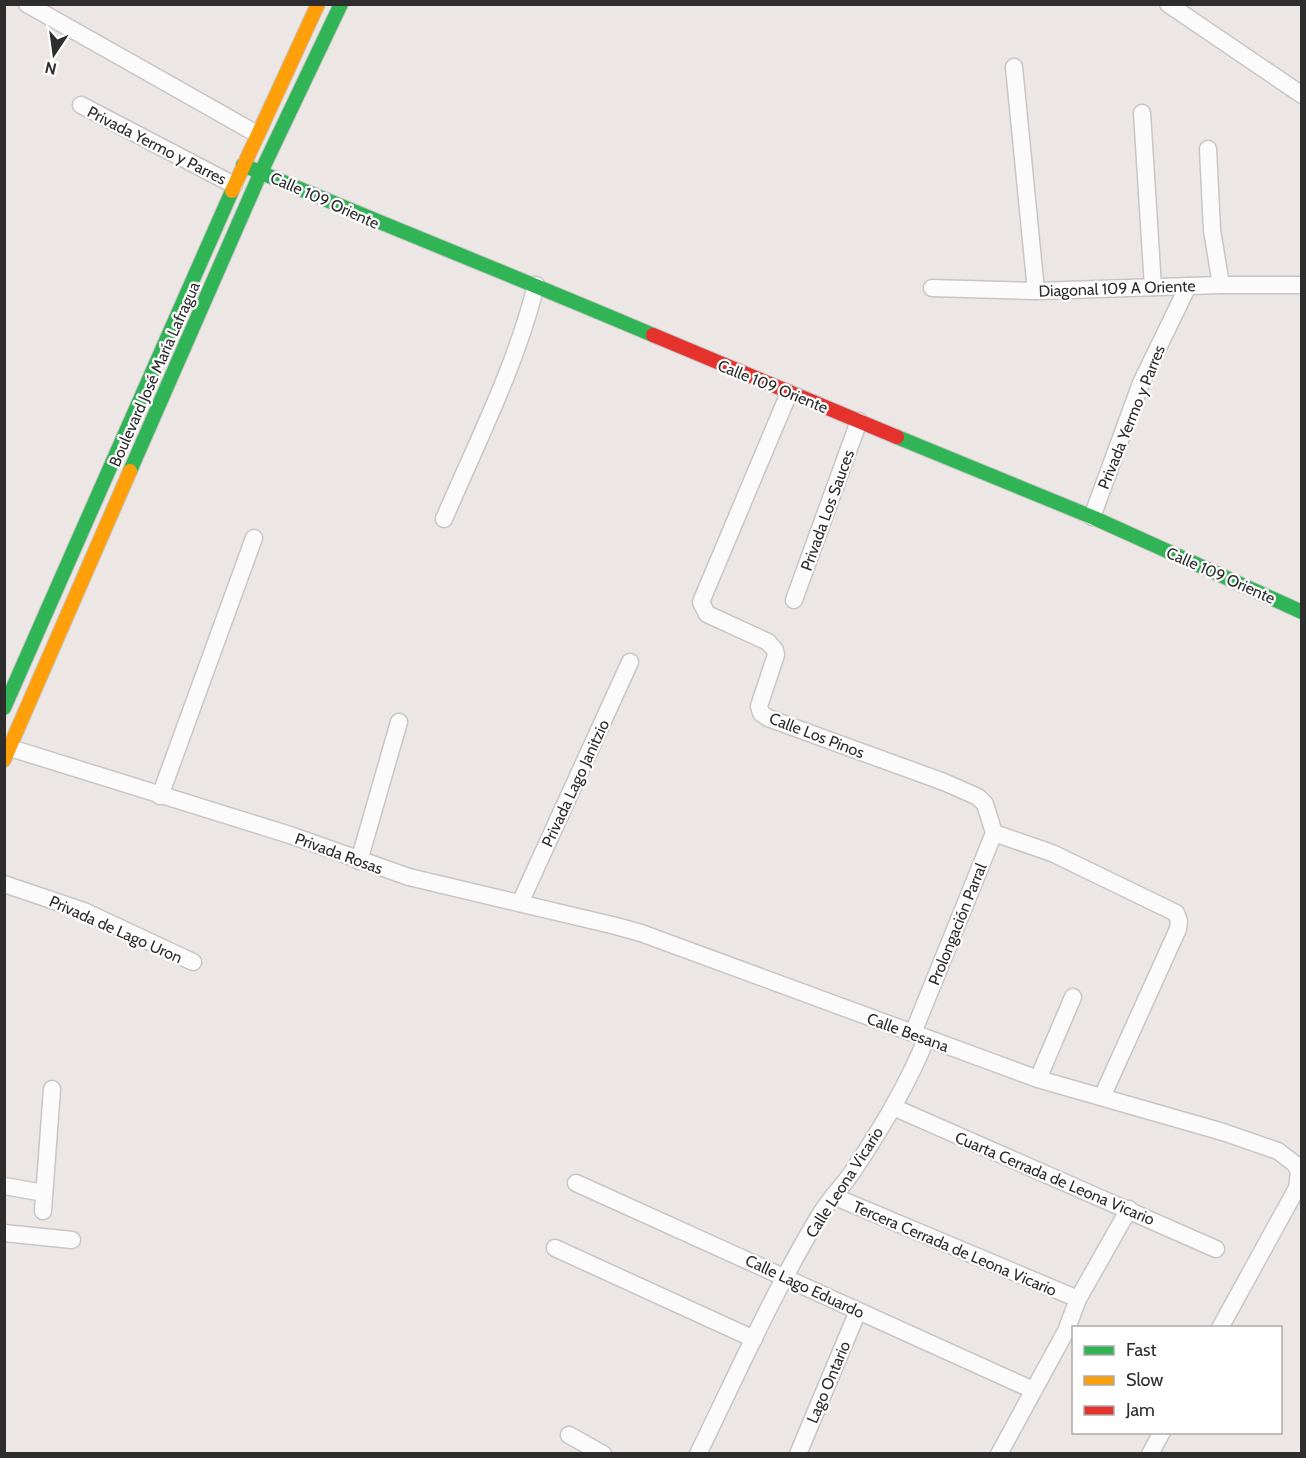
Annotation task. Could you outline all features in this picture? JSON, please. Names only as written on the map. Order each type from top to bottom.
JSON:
[{"type":"main road","name":"Boulevard José María Lafragua","points":[[4,708],[11,675],[318,4]]},
{"type":"main road","name":"Boulevard José María Lafragua","points":[[6,751],[261,172],[341,4]]},
{"type":"main road","name":"Calle 109 Oriente","points":[[243,165],[1092,517],[1302,612]]},
{"type":"street","points":[[27,4],[257,134]]},
{"type":"street","points":[[1168,4],[1302,95]]},
{"type":"street","points":[[1014,67],[1036,291]]},
{"type":"street","name":"Privada Yermo y Parres","points":[[81,105],[234,185]]},
{"type":"street","points":[[1142,112],[1153,287]]},
{"type":"street","points":[[1208,149],[1212,230],[1221,285]]},
{"type":"street","points":[[444,519],[514,354],[528,318],[536,285]]},
{"type":"street","name":"Diagonal 109 A Oriente","points":[[932,288],[1036,291],[1221,285],[1302,285]]},
{"type":"street","name":"Privada Yermo y Parres","points":[[1092,517],[1141,383],[1188,286]]},
{"type":"street","name":"Calle Los Pinos","points":[[789,393],[701,602],[703,609],[707,614],[773,645],[776,655],[759,706],[761,713],[768,718],[944,782],[978,797],[985,804],[994,833]]},
{"type":"street","name":"Privada Los Sauces","points":[[794,600],[859,421]]},
{"type":"street","points":[[160,796],[254,538]]},
{"type":"street","name":"Privada Lago Janitzio","points":[[520,903],[630,662]]},
{"type":"street","points":[[359,861],[399,722]]},
{"type":"street","name":"Privada Rosas","points":[[6,751],[290,835],[409,877],[520,903]]},
{"type":"street","points":[[994,833],[1052,852],[1176,913],[1178,917],[1178,929],[1102,1097]]},
{"type":"street","name":"Prolongación Parral","points":[[920,1036],[994,833]]},
{"type":"street","name":"Privada de Lago Uron","points":[[4,884],[84,911],[193,962]]},
{"type":"street","name":"Calle Besana","points":[[520,903],[641,933],[1038,1079],[1278,1150],[1295,1164],[1299,1172],[1297,1188],[1221,1326]]},
{"type":"street","points":[[1038,1079],[1073,997]]},
{"type":"street","name":"Calle Leona Vicario","points":[[698,1454],[817,1218],[861,1158],[915,1066],[920,1036]]},
{"type":"street","points":[[43,1211],[52,1089]]},
{"type":"street","name":"Cuarta Cerrada de Leona Vicario","points":[[892,1107],[1216,1248]]},
{"type":"street","name":"Calle Lago Eduardo","points":[[576,1183],[1033,1390]]},
{"type":"street","points":[[4,1186],[44,1193]]},
{"type":"street","name":"Tercera Cerrada de Leona Vicario","points":[[833,1196],[1078,1299]]},
{"type":"street","points":[[999,1454],[1066,1331],[1078,1299],[1129,1209]]},
{"type":"street","points":[[4,1233],[72,1240]]},
{"type":"street","points":[[555,1248],[754,1339]]},
{"type":"street","name":"Lago Ontario","points":[[798,1454],[858,1311]]},
{"type":"street","points":[[1150,1454],[1161,1434]]},
{"type":"street","points":[[569,1435],[603,1454]]},
{"type":"traffic: fast","points":[[130,471],[261,172],[341,4]]},
{"type":"traffic: fast","points":[[243,165],[653,335]]},
{"type":"traffic: fast","points":[[4,708],[232,191]]},
{"type":"traffic: fast","points":[[897,437],[1092,517],[1302,612]]},
{"type":"traffic: slow","points":[[232,191],[318,4]]},
{"type":"traffic: slow","points":[[4,760],[130,471]]},
{"type":"traffic: jam","points":[[653,335],[897,437]]}]
